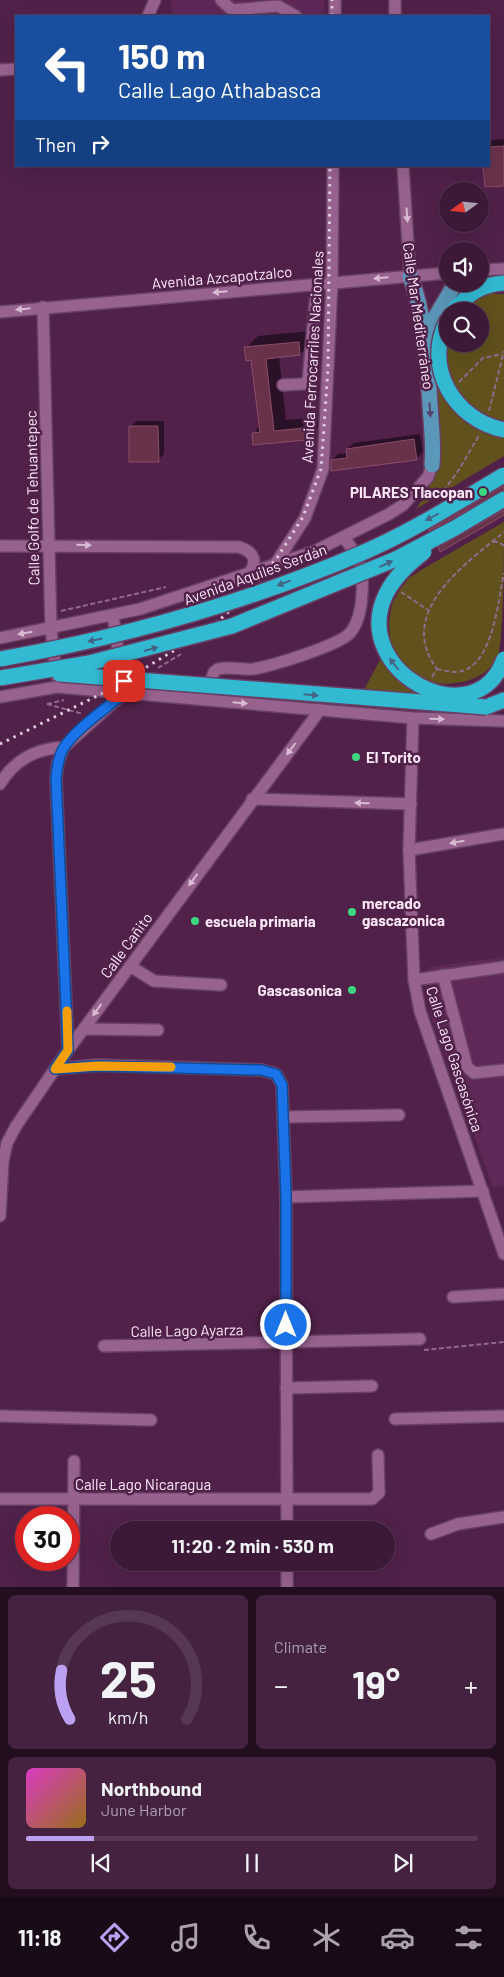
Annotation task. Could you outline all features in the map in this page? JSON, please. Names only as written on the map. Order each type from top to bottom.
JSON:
[{"type":"highway","points":[[463,302],[475,291],[487,286],[504,283]]},
{"type":"highway","points":[[439,346],[440,369],[448,391],[457,404],[469,415],[504,430]]},
{"type":"highway","name":"Avenida Aquiles Serdán","points":[[0,659],[139,631],[232,604],[363,552],[442,511],[504,475]]},
{"type":"highway","points":[[0,678],[89,663],[232,626],[372,570],[455,528],[504,499]]},
{"type":"highway","points":[[455,528],[407,566],[390,586],[383,600],[379,618],[383,645],[391,661],[410,680],[425,688],[453,695],[470,692],[486,684],[496,674],[504,658]]},
{"type":"highway","points":[[36,672],[486,707],[504,710]]},
{"type":"highway","points":[[486,707],[504,700]]},
{"type":"main road","name":"Calle Mar Mediterráneo","points":[[410,276],[420,306],[424,336],[434,444],[432,465]]},
{"type":"main road","points":[[424,336],[450,292]]},
{"type":"street","points":[[148,15],[155,0]]},
{"type":"street","points":[[221,0],[232,10],[278,6],[295,15]]},
{"type":"street","points":[[335,0],[335,15]]},
{"type":"street","points":[[395,15],[396,0]]},
{"type":"street","points":[[0,70],[15,69]]},
{"type":"street","name":"Avenida Ferrocarriles Nacionales","points":[[274,566],[305,518],[323,469],[332,283],[333,167]]},
{"type":"street","name":"Calle Mar Mediterráneo","points":[[404,167],[410,276]]},
{"type":"street","points":[[489,270],[504,269]]},
{"type":"street","name":"Avenida Azcapotzalco","points":[[0,312],[439,274]]},
{"type":"street","points":[[283,385],[303,384],[308,381],[317,284]]},
{"type":"street","name":"Calle Golfo de Tehuantepec","points":[[43,307],[51,629],[57,687]]},
{"type":"street","name":"Avenida Aquiles Serdán","points":[[0,638],[51,629],[140,609],[314,552],[403,505],[428,477],[432,465]]},
{"type":"street","points":[[204,700],[209,681],[218,669],[263,667],[333,644],[350,632],[355,626],[362,598],[363,582],[357,556],[343,538]]},
{"type":"street","points":[[0,546],[238,547],[246,549],[255,561],[248,575]]},
{"type":"street","points":[[113,615],[124,693]]},
{"type":"street","points":[[0,697],[57,687],[413,718],[504,721]]},
{"type":"street","points":[[68,1050],[56,779],[58,762],[64,748],[124,693]]},
{"type":"street","name":"Calle Cañito","points":[[0,1216],[3,1144],[68,1050],[252,799],[320,710]]},
{"type":"street","name":"Calle Lago Gascasónica","points":[[413,718],[410,850],[414,980],[420,1011],[484,1191],[504,1254]]},
{"type":"street","points":[[0,784],[13,768],[24,759],[42,749],[64,748]]},
{"type":"street","points":[[252,799],[410,804]]},
{"type":"street","points":[[410,850],[504,834]]},
{"type":"street","points":[[130,966],[154,981],[221,985]]},
{"type":"street","points":[[414,980],[504,967]]},
{"type":"street","points":[[443,975],[467,1066],[474,1073],[504,1070]]},
{"type":"street","points":[[84,1029],[158,1030]]},
{"type":"street","points":[[55,1069],[97,1066],[261,1070],[276,1074],[282,1085],[286,1196],[286,1521]]},
{"type":"street","points":[[283,1117],[399,1115]]},
{"type":"street","points":[[286,1196],[484,1191]]},
{"type":"street","points":[[453,1297],[504,1294]]},
{"type":"street","name":"Calle Lago Ayarza","points":[[104,1346],[420,1339]]},
{"type":"street","points":[[286,1388],[372,1386]]},
{"type":"street","points":[[0,1416],[151,1420]]},
{"type":"street","points":[[395,1419],[504,1416]]},
{"type":"street","name":"Calle Lago Nicaragua","points":[[0,1499],[286,1500],[376,1498],[379,1493],[378,1455]]},
{"type":"street","points":[[72,1587],[75,1499],[74,1461]]},
{"type":"street","points":[[430,1534],[458,1524],[504,1517]]},
{"type":"street","points":[[286,1571],[286,1587]]},
{"type":"path","points":[[456,386],[484,358],[502,354]]},
{"type":"path","points":[[504,532],[457,571],[428,610],[424,628],[424,645],[437,669],[458,672],[472,665],[482,655],[491,639],[504,573]]},
{"type":"path","points":[[492,542],[499,542],[504,546]]},
{"type":"path","points":[[399,591],[428,610]]},
{"type":"path","points":[[429,682],[437,669]]},
{"type":"path","points":[[420,1339],[421,1351],[504,1342]]},
{"type":"shaded area","points":[[171,0],[324,0],[325,15],[172,15]]},
{"type":"shaded area","points":[[493,289],[495,294],[504,294],[504,456],[416,509],[433,478],[437,463],[440,433],[437,382],[451,373],[446,364],[444,352],[489,352],[489,302],[470,302]]},
{"type":"shaded area","points":[[504,522],[500,646],[498,657],[493,665],[479,676],[470,680],[443,684],[434,683],[433,711],[356,705],[390,641],[389,622],[392,604],[408,579]]},
{"type":"shaded area","points":[[504,957],[504,1186],[493,1187],[431,1018],[429,967]]},
{"type":"building","points":[[504,146],[504,186],[489,187],[489,182],[485,182],[483,167],[490,167],[490,147]]},
{"type":"building","points":[[299,342],[300,355],[266,359],[274,431],[305,428],[306,440],[253,445],[252,433],[260,432],[251,360],[246,361],[244,347]]},
{"type":"building","points":[[129,426],[158,426],[159,462],[129,462]]},
{"type":"building","points":[[414,439],[417,460],[331,471],[331,460],[347,458],[346,449]]},
{"type":"building","points":[[504,486],[504,490],[428,530]]},
{"type":"building","points":[[504,510],[504,515],[440,552],[438,547]]},
{"type":"railway","points":[[332,0],[332,15]]},
{"type":"railway","points":[[0,744],[107,691],[208,630],[244,598],[277,558],[303,517],[321,469],[328,368],[330,167]]},
{"type":"slow traffic","points":[[67,1011],[68,1050],[55,1069],[97,1066],[171,1067]]},
{"type":"place","name":"PILARES Tlacopan","points":[[483,492]]},
{"type":"place","name":"El Torito","points":[[356,757]]},
{"type":"place","name":"mercado gascazonica","points":[[352,912]]},
{"type":"place","name":"escuela primaria","points":[[195,921]]},
{"type":"place","name":"Gascasonica","points":[[352,990]]},
{"type":"route","points":[[124,681],[124,693],[78,732],[64,748],[58,762],[56,779],[68,1050],[55,1069],[97,1066],[261,1070],[276,1074],[282,1085],[286,1196],[286,1325]]}]
